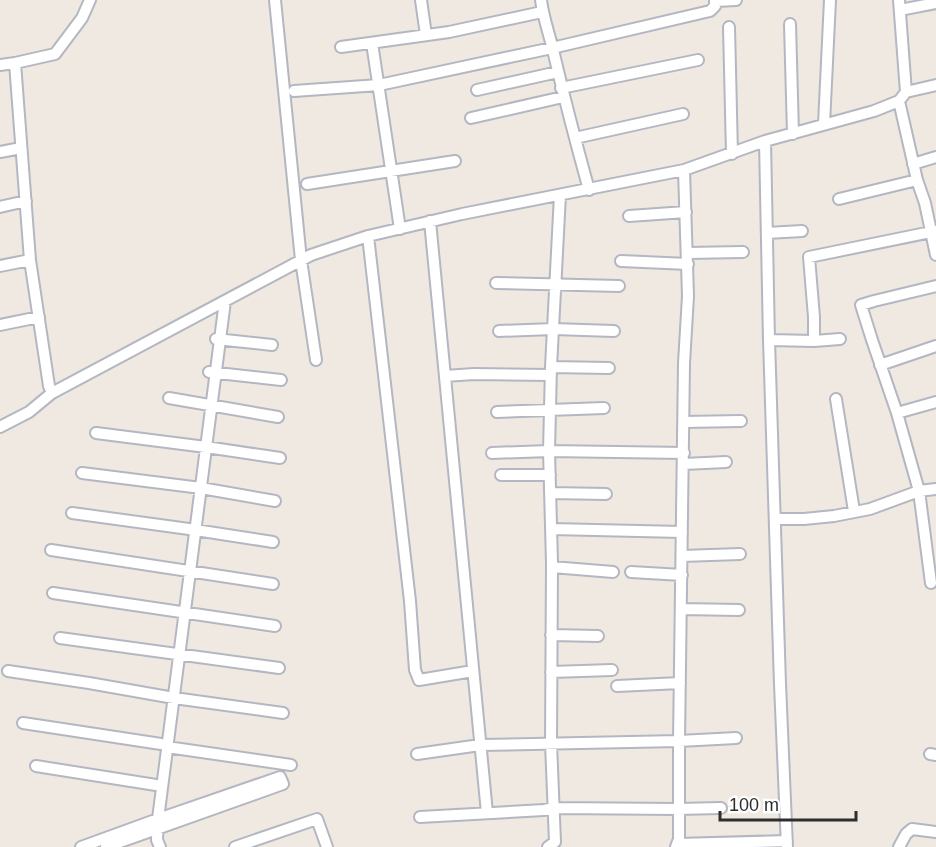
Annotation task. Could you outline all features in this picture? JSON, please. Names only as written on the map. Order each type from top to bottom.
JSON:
[{"type":"street","points":[[0,65],[55,54],[82,18],[90,0]]},
{"type":"street","points":[[276,0],[301,260],[316,360]]},
{"type":"street","points":[[421,0],[426,35]]},
{"type":"street","points":[[541,0],[562,92],[589,190]]},
{"type":"street","points":[[294,91],[379,85],[710,11],[716,1],[736,0]]},
{"type":"street","points":[[824,124],[830,0]]},
{"type":"street","points":[[936,3],[899,5],[902,96],[917,180],[931,202],[936,255]]},
{"type":"street","points":[[341,47],[449,32],[542,12]]},
{"type":"street","points":[[790,24],[793,134]]},
{"type":"street","points":[[729,27],[732,154]]},
{"type":"street","points":[[372,43],[400,229]]},
{"type":"street","points":[[471,117],[562,92],[698,60]]},
{"type":"street","points":[[15,63],[30,260],[49,386],[52,393]]},
{"type":"street","points":[[477,90],[558,72]]},
{"type":"street","points":[[0,427],[29,412],[52,393],[311,255],[368,236],[430,221],[684,170],[765,141],[874,111],[902,96],[936,85]]},
{"type":"street","points":[[575,138],[683,114]]},
{"type":"street","points":[[684,170],[688,296],[684,363],[679,839],[677,845],[787,844],[769,340],[765,141]]},
{"type":"street","points":[[0,152],[21,148]]},
{"type":"street","points":[[913,164],[936,156]]},
{"type":"street","points":[[307,184],[455,161]]},
{"type":"street","points":[[839,199],[917,180]]},
{"type":"street","points":[[548,847],[555,842],[551,743],[552,567],[549,451],[560,195]]},
{"type":"street","points":[[0,207],[26,201]]},
{"type":"street","points":[[628,216],[686,212]]},
{"type":"street","points":[[430,221],[487,813]]},
{"type":"street","points":[[767,233],[802,231]]},
{"type":"street","points":[[814,341],[808,257],[933,231]]},
{"type":"street","points":[[368,236],[410,601],[415,670],[419,680],[473,671]]},
{"type":"street","points":[[621,261],[688,259],[743,252]]},
{"type":"street","points":[[0,266],[30,260]]},
{"type":"street","points":[[496,284],[620,286]]},
{"type":"street","points":[[931,583],[919,492],[897,413],[861,305],[936,286]]},
{"type":"street","points":[[152,847],[150,840],[155,825],[221,303]]},
{"type":"street","points":[[0,325],[39,317]]},
{"type":"street","points":[[499,331],[553,329],[614,331]]},
{"type":"street","points":[[217,339],[272,345]]},
{"type":"street","points":[[769,340],[840,339]]},
{"type":"street","points":[[880,365],[936,346]]},
{"type":"street","points":[[445,376],[609,368]]},
{"type":"street","points":[[213,372],[281,380]]},
{"type":"street","points":[[169,398],[278,417]]},
{"type":"street","points":[[836,399],[854,512]]},
{"type":"street","points":[[897,413],[936,402]]},
{"type":"street","points":[[497,412],[604,408]]},
{"type":"street","points":[[684,422],[741,421]]},
{"type":"street","points":[[96,432],[280,458]]},
{"type":"street","points":[[492,453],[549,451],[726,462]]},
{"type":"street","points":[[82,473],[198,488],[275,501]]},
{"type":"street","points":[[501,475],[550,475]]},
{"type":"street","points":[[775,519],[834,516],[870,509],[919,492],[936,489]]},
{"type":"street","points":[[550,494],[606,495]]},
{"type":"street","points":[[72,513],[273,542]]},
{"type":"street","points":[[551,529],[682,532]]},
{"type":"street","points":[[51,550],[273,584]]},
{"type":"street","points":[[682,556],[740,555]]},
{"type":"street","points":[[552,567],[612,572]]},
{"type":"street","points":[[631,572],[682,575]]},
{"type":"street","points":[[53,593],[275,626]]},
{"type":"street","points":[[681,609],[739,610]]},
{"type":"street","points":[[551,635],[598,636]]},
{"type":"street","points":[[60,638],[279,668]]},
{"type":"street","points":[[551,672],[612,670]]},
{"type":"street","points":[[8,671],[283,713]]},
{"type":"street","points":[[617,686],[680,683]]},
{"type":"street","points":[[23,723],[291,765]]},
{"type":"street","points":[[417,754],[480,745],[736,738]]},
{"type":"street","points":[[160,847],[155,825],[156,785],[164,745]]},
{"type":"street","points":[[36,766],[156,785]]},
{"type":"street","points":[[81,847],[155,825],[283,784],[280,777],[155,825],[106,847]]},
{"type":"street","points":[[420,817],[554,808],[721,808]]},
{"type":"street","points":[[235,847],[317,819],[327,847]]},
{"type":"street","points":[[899,847],[906,834],[912,829],[936,832]]}]
